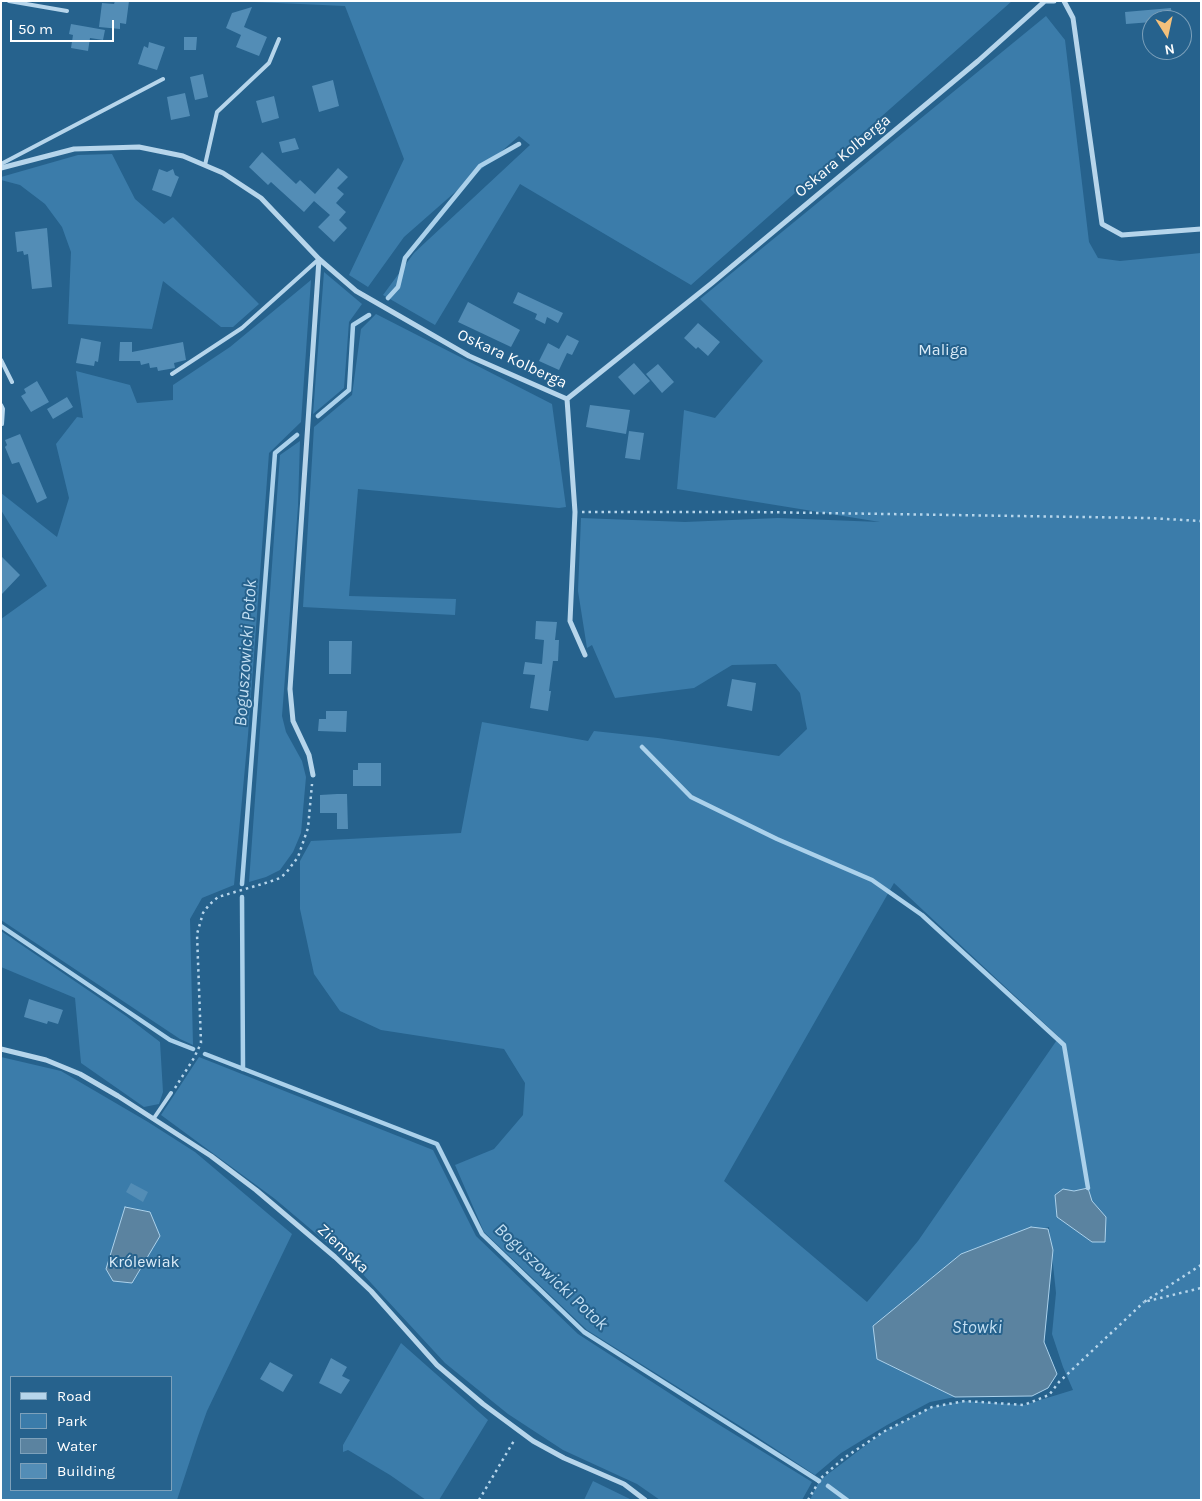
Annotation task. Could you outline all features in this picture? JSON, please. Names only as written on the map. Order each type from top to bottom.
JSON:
[{"type":"street","name":"Oskara Kolberga","points":[[1,168],[74,149],[139,147],[183,156],[223,173],[261,198],[319,259],[356,291],[468,356],[567,399],[712,283],[978,61],[1045,1],[1054,1]]},
{"type":"street","points":[[1064,1],[1073,18],[1102,224],[1122,235],[1201,229]]},
{"type":"street","points":[[313,775],[309,755],[292,721],[290,690],[319,259]]},
{"type":"street","points":[[567,399],[576,512],[570,621],[585,655]]},
{"type":"street","name":"Ziemska","points":[[1,1049],[30,1055],[60,1065],[154,1118],[226,1167],[307,1233],[371,1291],[437,1365],[483,1404],[520,1432],[564,1458],[624,1484],[646,1500]]},
{"type":"lane","points":[[10,1],[67,11]]},
{"type":"lane","points":[[205,165],[217,112],[269,63],[279,39]]},
{"type":"lane","points":[[1,164],[163,79]]},
{"type":"lane","points":[[172,374],[242,328],[319,259]]},
{"type":"lane","points":[[1,360],[12,382]]},
{"type":"lane","points":[[1,405],[3,409],[2,424]]},
{"type":"lane","points":[[154,1118],[171,1093]]},
{"type":"path","points":[[576,512],[765,512],[1150,518],[1201,521]]},
{"type":"path","points":[[171,1093],[194,1058],[200,1043],[197,934],[203,913],[218,897],[280,878],[292,865],[298,857],[308,828],[313,775]]},
{"type":"path","points":[[808,1500],[821,1478],[844,1458],[883,1432],[932,1406],[964,1401],[1024,1405],[1049,1395],[1059,1382],[1144,1302],[1201,1265]]},
{"type":"path","points":[[1144,1302],[1201,1288]]},
{"type":"path","points":[[479,1500],[520,1432]]},
{"type":"green space","points":[[232,1],[1012,1],[691,285],[520,184],[435,325],[383,295],[414,253],[530,145],[519,136],[404,237],[368,287],[349,275],[404,159],[345,6]]},
{"type":"green space","name":"Maliga","points":[[1046,16],[1065,40],[1089,242],[1098,258],[1120,261],[1201,253],[1201,1500],[810,1500],[819,1481],[883,1432],[932,1407],[965,1401],[1024,1405],[1073,1390],[1052,1334],[1056,1293],[1049,1227],[996,1240],[961,1254],[877,1359],[955,1397],[930,1402],[887,1425],[841,1453],[815,1475],[587,1330],[484,1232],[455,1165],[494,1149],[523,1115],[525,1083],[504,1049],[381,1030],[340,1011],[314,974],[300,909],[300,861],[311,841],[461,833],[482,722],[588,741],[594,731],[658,738],[779,756],[807,729],[800,693],[776,664],[732,665],[694,688],[615,698],[592,645],[587,648],[578,591],[581,518],[685,522],[778,518],[880,522],[677,489],[684,410],[715,418],[763,361],[700,299]],"holes":[[[894,883],[1059,1037],[918,1241],[867,1302],[724,1181]]]},
{"type":"green space","points":[[112,154],[135,199],[164,224],[173,217],[259,304],[233,327],[221,327],[163,281],[152,329],[68,324],[71,252],[62,227],[45,204],[20,185],[1,180],[1,177],[78,155]]},
{"type":"green space","points":[[324,272],[362,304],[349,322],[344,388],[313,414]]},
{"type":"green space","points":[[311,280],[301,422],[269,453],[248,735],[234,885],[202,898],[190,919],[193,1045],[180,1039],[1,920],[1,619],[47,586],[1,510],[1,493],[57,537],[69,498],[56,444],[77,417],[83,418],[76,371],[130,385],[137,403],[173,400],[173,385],[230,347]]},
{"type":"green space","points":[[376,314],[552,404],[566,507],[559,508],[358,489],[349,596],[456,599],[455,615],[303,607],[314,427],[352,395],[361,329]]},
{"type":"green space","points":[[300,441],[298,506],[282,716],[286,732],[302,761],[306,777],[301,833],[293,852],[280,870],[249,882],[280,455]]},
{"type":"green space","points":[[1,931],[126,1016],[160,1042],[163,1092],[159,1104],[144,1107],[81,1063],[75,998],[1,967]]},
{"type":"green space","name":"Królewiak","points":[[1,1057],[61,1071],[148,1122],[195,1152],[292,1234],[207,1411],[177,1500],[1,1500]]},
{"type":"green space","points":[[199,1057],[433,1150],[476,1236],[578,1334],[700,1413],[812,1482],[802,1500],[660,1500],[637,1484],[563,1450],[508,1414],[445,1363],[359,1270],[275,1199],[161,1115]]},
{"type":"green space","points":[[401,1343],[488,1420],[439,1500],[426,1500],[390,1475],[348,1450],[343,1452],[343,1445]]},
{"type":"green space","points":[[593,1481],[632,1500],[584,1500]]},
{"type":"water","points":[[1088,1188],[1092,1201],[1106,1217],[1105,1242],[1092,1242],[1057,1217],[1055,1195],[1063,1189],[1074,1191]]},
{"type":"water","points":[[125,1207],[150,1212],[160,1236],[132,1283],[113,1281],[106,1269]]},
{"type":"water","name":"Stowki","points":[[1031,1227],[1048,1229],[1053,1250],[1044,1342],[1057,1374],[1048,1388],[1032,1396],[955,1397],[877,1359],[873,1326],[961,1254]]},
{"type":"building","points":[[115,1],[129,1],[126,24],[120,23],[120,29],[99,27],[102,3],[114,4]]},
{"type":"building","points":[[252,7],[244,27],[267,37],[259,56],[236,47],[241,35],[226,28],[232,13]]},
{"type":"building","points":[[1171,8],[1171,10],[1148,10]]},
{"type":"building","points":[[1142,11],[1142,23],[1126,24],[1125,12]]},
{"type":"building","points":[[71,24],[105,30],[103,40],[90,38],[88,51],[71,48],[73,35],[69,34]]},
{"type":"building","points":[[184,37],[197,37],[196,50],[184,50]]},
{"type":"building","points":[[149,42],[165,47],[157,70],[138,64],[144,46],[148,48]]},
{"type":"building","points":[[203,74],[208,97],[195,100],[190,77]]},
{"type":"building","points":[[333,80],[339,106],[319,112],[312,86]]},
{"type":"building","points":[[185,93],[190,116],[171,120],[167,97]]},
{"type":"building","points":[[274,96],[279,118],[262,123],[256,101]]},
{"type":"building","points":[[295,138],[299,149],[282,153],[279,142]]},
{"type":"building","points":[[262,152],[296,184],[300,180],[315,194],[338,168],[348,177],[337,188],[344,194],[336,203],[346,212],[339,220],[347,228],[334,242],[318,227],[330,215],[314,201],[304,212],[271,182],[268,185],[249,167]]},
{"type":"building","points":[[159,169],[167,172],[173,169],[175,175],[179,177],[171,197],[152,190]]},
{"type":"building","points":[[47,228],[52,287],[32,289],[28,254],[24,255],[23,251],[17,252],[15,232]]},
{"type":"building","points":[[518,292],[563,313],[558,323],[547,317],[545,324],[535,319],[537,314],[513,303]]},
{"type":"building","points":[[468,302],[520,330],[511,347],[458,322]]},
{"type":"building","points":[[698,323],[720,342],[708,356],[698,347],[696,349],[684,338]]},
{"type":"building","points":[[567,335],[579,341],[572,355],[567,353],[559,370],[539,361],[548,343],[559,349]]},
{"type":"building","points":[[81,338],[101,342],[98,362],[95,361],[94,366],[76,363]]},
{"type":"building","points":[[120,342],[132,342],[132,352],[183,342],[186,360],[174,363],[175,368],[158,371],[157,367],[150,368],[149,363],[141,365],[140,361],[119,361]]},
{"type":"building","points":[[634,363],[650,381],[634,395],[618,377]]},
{"type":"building","points":[[658,364],[674,382],[662,393],[646,374]]},
{"type":"building","points":[[37,381],[49,402],[31,412],[21,396],[26,393],[24,389]]},
{"type":"building","points":[[67,397],[73,407],[53,419],[47,409]]},
{"type":"building","points":[[590,405],[630,410],[626,434],[586,427]]},
{"type":"building","points":[[629,431],[644,433],[640,460],[625,458]]},
{"type":"building","points":[[20,434],[47,498],[37,503],[19,462],[12,464],[5,447],[7,445],[5,440]]},
{"type":"building","points":[[1,556],[20,575],[1,595]]},
{"type":"building","points":[[536,621],[557,622],[555,640],[559,640],[558,661],[553,661],[548,711],[530,708],[535,675],[523,674],[525,662],[542,664],[544,640],[535,639]]},
{"type":"building","points":[[329,641],[352,641],[351,674],[329,674]]},
{"type":"building","points":[[732,679],[756,683],[752,711],[727,706]]},
{"type":"building","points":[[326,711],[347,711],[346,732],[318,731],[319,719],[326,719]]},
{"type":"building","points":[[358,763],[381,763],[381,786],[353,786],[353,770],[358,770]]},
{"type":"building","points":[[347,794],[348,829],[337,829],[337,813],[320,813],[320,795]]},
{"type":"building","points":[[29,999],[63,1010],[58,1024],[48,1021],[47,1024],[24,1017]]},
{"type":"building","points":[[131,1183],[148,1192],[143,1202],[126,1192]]},
{"type":"building","points":[[331,1358],[347,1367],[342,1376],[350,1380],[341,1394],[319,1383]]},
{"type":"building","points":[[270,1362],[293,1375],[283,1392],[260,1379]]},
{"type":"waterway","points":[[388,298],[398,287],[405,258],[480,166],[519,144]]},
{"type":"waterway","name":"Boguszowicki Potok","points":[[318,416],[349,390],[353,325],[369,315]]},
{"type":"waterway","name":"Boguszowicki Potok","points":[[242,884],[275,453],[297,435]]},
{"type":"waterway","points":[[642,747],[691,797],[777,839],[872,880],[922,915],[1064,1045],[1088,1188]]},
{"type":"waterway","points":[[242,897],[243,1069]]},
{"type":"waterway","points":[[1,926],[170,1040],[193,1049]]},
{"type":"waterway","name":"Boguszowicki Potok","points":[[205,1054],[437,1144],[482,1234],[584,1332],[819,1481]]},
{"type":"waterway","name":"Boguszowicki Potok","points":[[828,1486],[847,1500]]}]
